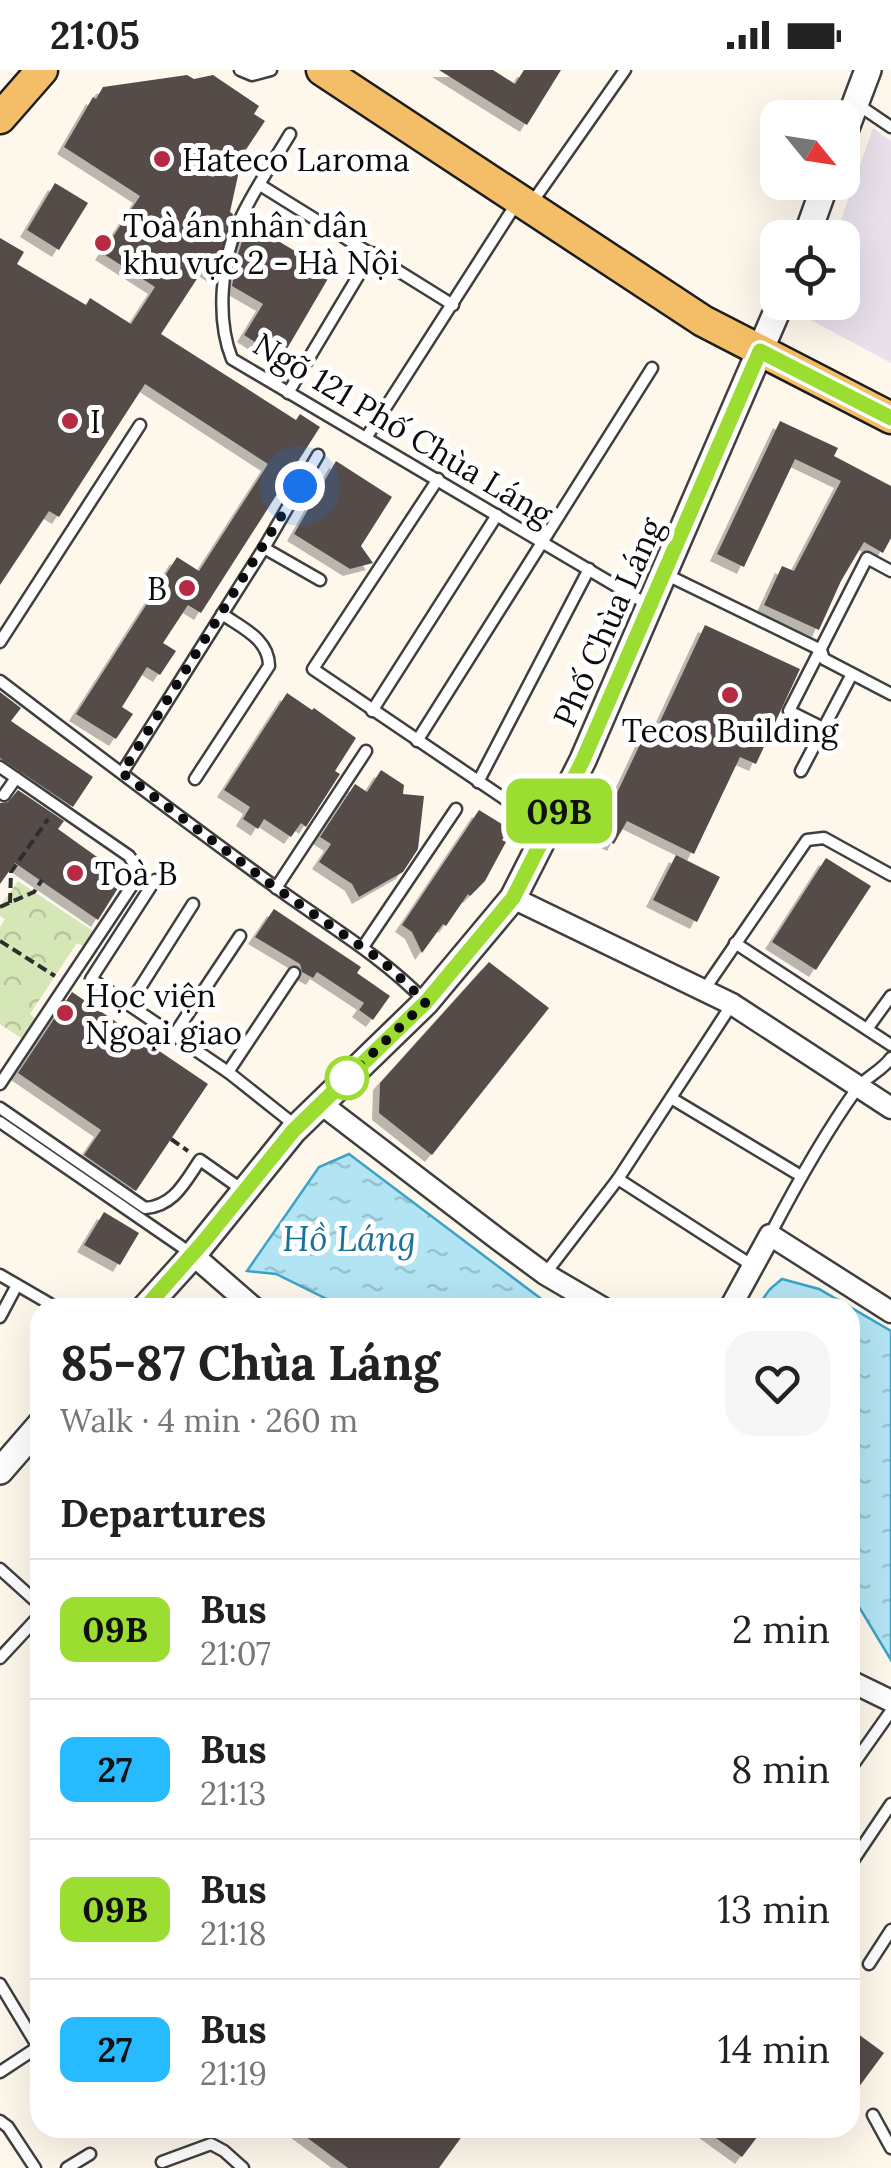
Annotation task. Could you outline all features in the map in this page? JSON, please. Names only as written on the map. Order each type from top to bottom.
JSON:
[{"type":"main road","points":[[3,109],[42,70]]},
{"type":"main road","points":[[322,70],[703,321],[891,418]]},
{"type":"street","points":[[857,100],[865,71]]},
{"type":"street","name":"Phố Chùa Láng","points":[[154,1298],[297,1126],[426,1002],[513,898],[550,830],[651,606],[773,320]]},
{"type":"street","points":[[513,898],[732,1004],[891,1108]]},
{"type":"street","points":[[320,1103],[545,1274],[586,1298]]},
{"type":"street","points":[[736,1298],[770,1235],[891,1312]]},
{"type":"street","points":[[193,1255],[242,1298]]},
{"type":"street","points":[[4,1460],[30,1435]]},
{"type":"street","points":[[860,1686],[891,1701]]},
{"type":"lane","points":[[240,70],[252,74],[271,70]]},
{"type":"lane","points":[[366,438],[524,203],[625,70]]},
{"type":"lane","points":[[860,106],[891,127]]},
{"type":"lane","name":"Ngõ 121 Phố Chùa Láng","points":[[290,134],[238,224],[227,267],[222,312],[224,340],[232,359],[651,606]]},
{"type":"lane","points":[[260,185],[454,305]]},
{"type":"lane","points":[[288,393],[372,252]]},
{"type":"lane","points":[[417,740],[652,368]]},
{"type":"lane","points":[[0,642],[140,425]]},
{"type":"lane","points":[[122,773],[318,455]]},
{"type":"lane","points":[[438,478],[314,669],[550,830]]},
{"type":"lane","points":[[372,711],[497,515]]},
{"type":"lane","points":[[264,548],[320,580]]},
{"type":"lane","points":[[819,726],[789,711],[867,558],[891,571]]},
{"type":"lane","points":[[478,782],[588,569]]},
{"type":"lane","points":[[665,574],[822,650]]},
{"type":"lane","points":[[195,779],[269,666],[269,654],[262,642],[222,614]]},
{"type":"lane","points":[[822,650],[824,659],[891,694]]},
{"type":"lane","points":[[802,770],[852,674]]},
{"type":"lane","points":[[0,681],[276,888],[363,947],[401,976],[426,1002]]},
{"type":"lane","points":[[276,888],[366,751]]},
{"type":"lane","points":[[0,767],[129,856],[135,874],[133,884],[0,1084]]},
{"type":"lane","points":[[4,795],[16,778]]},
{"type":"lane","points":[[363,947],[456,809]]},
{"type":"lane","points":[[704,990],[807,840],[824,838],[891,875]]},
{"type":"lane","points":[[155,880],[91,980],[228,1072],[297,1126]]},
{"type":"lane","points":[[129,1005],[193,904]]},
{"type":"lane","points":[[174,1036],[240,936]]},
{"type":"lane","points":[[735,943],[891,1045]]},
{"type":"lane","points":[[228,1072],[294,973]]},
{"type":"lane","points":[[867,1029],[891,996]]},
{"type":"lane","points":[[545,1274],[618,1179],[732,1004]]},
{"type":"lane","points":[[770,1235],[800,1176],[860,1085],[883,1070],[891,1058]]},
{"type":"lane","points":[[671,1098],[800,1176]]},
{"type":"lane","points":[[0,1108],[145,1208],[156,1207],[178,1194],[200,1160],[244,1191]]},
{"type":"lane","points":[[0,1122],[193,1255]]},
{"type":"lane","points":[[618,1179],[754,1266]]},
{"type":"lane","points":[[0,1275],[40,1298]]},
{"type":"lane","points":[[0,1316],[17,1285]]},
{"type":"lane","points":[[0,1569],[30,1596]]},
{"type":"lane","points":[[0,1658],[30,1626]]},
{"type":"lane","points":[[860,1754],[891,1711]]},
{"type":"lane","points":[[860,1850],[891,1804]]},
{"type":"lane","points":[[869,1964],[891,1930]]},
{"type":"lane","points":[[0,1984],[30,2034]]},
{"type":"lane","points":[[0,2072],[30,2052]]},
{"type":"lane","points":[[873,2115],[891,2148]]},
{"type":"lane","points":[[0,2121],[34,2168]]},
{"type":"lane","points":[[162,2162],[211,2144],[243,2168]]},
{"type":"lane","points":[[67,2168],[90,2154]]},
{"type":"path","points":[[10,902],[12,872],[57,806]]},
{"type":"path","points":[[0,906],[34,892],[42,880]]},
{"type":"path","points":[[0,941],[55,976]]},
{"type":"path","points":[[171,1139],[186,1150]]},
{"type":"shaded area","points":[[873,128],[891,141],[891,363],[811,320],[860,320],[860,220],[841,220],[848,200],[860,200],[860,165]]},
{"type":"green space","points":[[18,881],[96,933],[86,948],[77,943],[30,1014],[37,1020],[24,1040],[0,1024],[0,927],[5,919],[0,916],[0,906]]},
{"type":"water","name":"Hồ Láng","points":[[349,1154],[540,1298],[325,1298],[276,1274],[247,1271],[319,1167]]},
{"type":"water","points":[[782,1279],[819,1289],[834,1298],[764,1298]]},
{"type":"water","points":[[860,1313],[891,1331],[891,1660],[860,1609]]},
{"type":"building","points":[[439,70],[493,70],[515,84],[524,70],[561,70],[527,125]]},
{"type":"building","points":[[187,75],[194,79],[213,75],[259,106],[254,114],[265,121],[241,157],[245,160],[239,171],[230,212],[233,214],[216,276],[204,268],[161,334],[296,420],[300,414],[320,427],[201,613],[188,605],[163,643],[176,651],[160,675],[147,667],[122,707],[133,714],[116,739],[76,714],[177,557],[199,571],[268,464],[145,384],[59,517],[49,511],[0,585],[0,238],[24,252],[17,264],[86,305],[90,298],[131,324],[155,287],[102,253],[140,196],[64,147],[103,87]]},
{"type":"building","points":[[55,183],[88,203],[59,250],[27,230]]},
{"type":"building","points":[[248,223],[310,260],[315,252],[336,265],[281,359],[244,335],[263,304],[232,286]]},
{"type":"building","points":[[780,421],[838,448],[834,456],[891,486],[891,538],[883,553],[864,542],[819,630],[764,605],[782,566],[794,571],[841,481],[795,459],[744,567],[717,554]]},
{"type":"building","points":[[336,461],[392,497],[361,546],[373,563],[350,569],[294,534]]},
{"type":"building","points":[[705,625],[800,669],[756,764],[740,757],[694,854],[627,821],[614,844],[597,835],[643,738],[651,741]]},
{"type":"building","points":[[0,692],[21,708],[11,721],[93,777],[73,807],[0,758]]},
{"type":"building","points":[[287,693],[356,738],[335,771],[340,774],[306,827],[301,823],[291,837],[264,819],[258,829],[243,819],[250,807],[224,790]]},
{"type":"building","points":[[381,770],[404,785],[403,794],[424,796],[418,849],[403,872],[359,897],[352,884],[319,862],[331,844],[320,837],[355,784],[367,792]]},
{"type":"building","name":"Toà B","points":[[18,790],[64,821],[58,829],[125,877],[98,920],[15,863],[0,884],[0,803],[8,802]]},
{"type":"building","points":[[479,810],[510,829],[502,840],[506,842],[485,881],[468,894],[422,953],[412,932],[402,925]]},
{"type":"building","points":[[676,855],[720,877],[697,922],[653,900]]},
{"type":"building","points":[[826,858],[871,886],[816,970],[772,942]]},
{"type":"building","points":[[274,909],[361,967],[357,973],[390,996],[373,1020],[359,1010],[364,1003],[317,972],[313,978],[302,972],[300,964],[255,937]]},
{"type":"building","points":[[489,962],[549,1008],[432,1155],[379,1113],[380,1083]]},
{"type":"building","points":[[72,992],[208,1084],[136,1191],[84,1155],[101,1130],[18,1073]]},
{"type":"building","points":[[104,1212],[139,1233],[120,1265],[84,1245]]},
{"type":"building","points":[[860,2035],[884,2053],[860,2085]]},
{"type":"building","points":[[308,2138],[461,2138],[439,2168],[348,2168]]},
{"type":"building","points":[[716,2138],[756,2138],[742,2157]]},
{"type":"bus line","name":"09B","points":[[154,1298],[293,1131],[426,1002],[513,898],[583,760],[760,351],[891,418]]},
{"type":"place","name":"Hateco Laroma","points":[[162,159]]},
{"type":"place","name":"Toà án nhân dân khu vực 2 - Hà Nội","points":[[103,243]]},
{"type":"place","name":"I","points":[[70,421]]},
{"type":"place","name":"B","points":[[187,588]]},
{"type":"place","name":"Tecos Building","points":[[730,695]]},
{"type":"place","name":"Toà B","points":[[75,873]]},
{"type":"place","name":"Học viện Ngoại giao","points":[[65,1013]]},
{"type":"route","points":[[300,486],[122,773],[382,961],[426,1002],[347,1078]]}]
